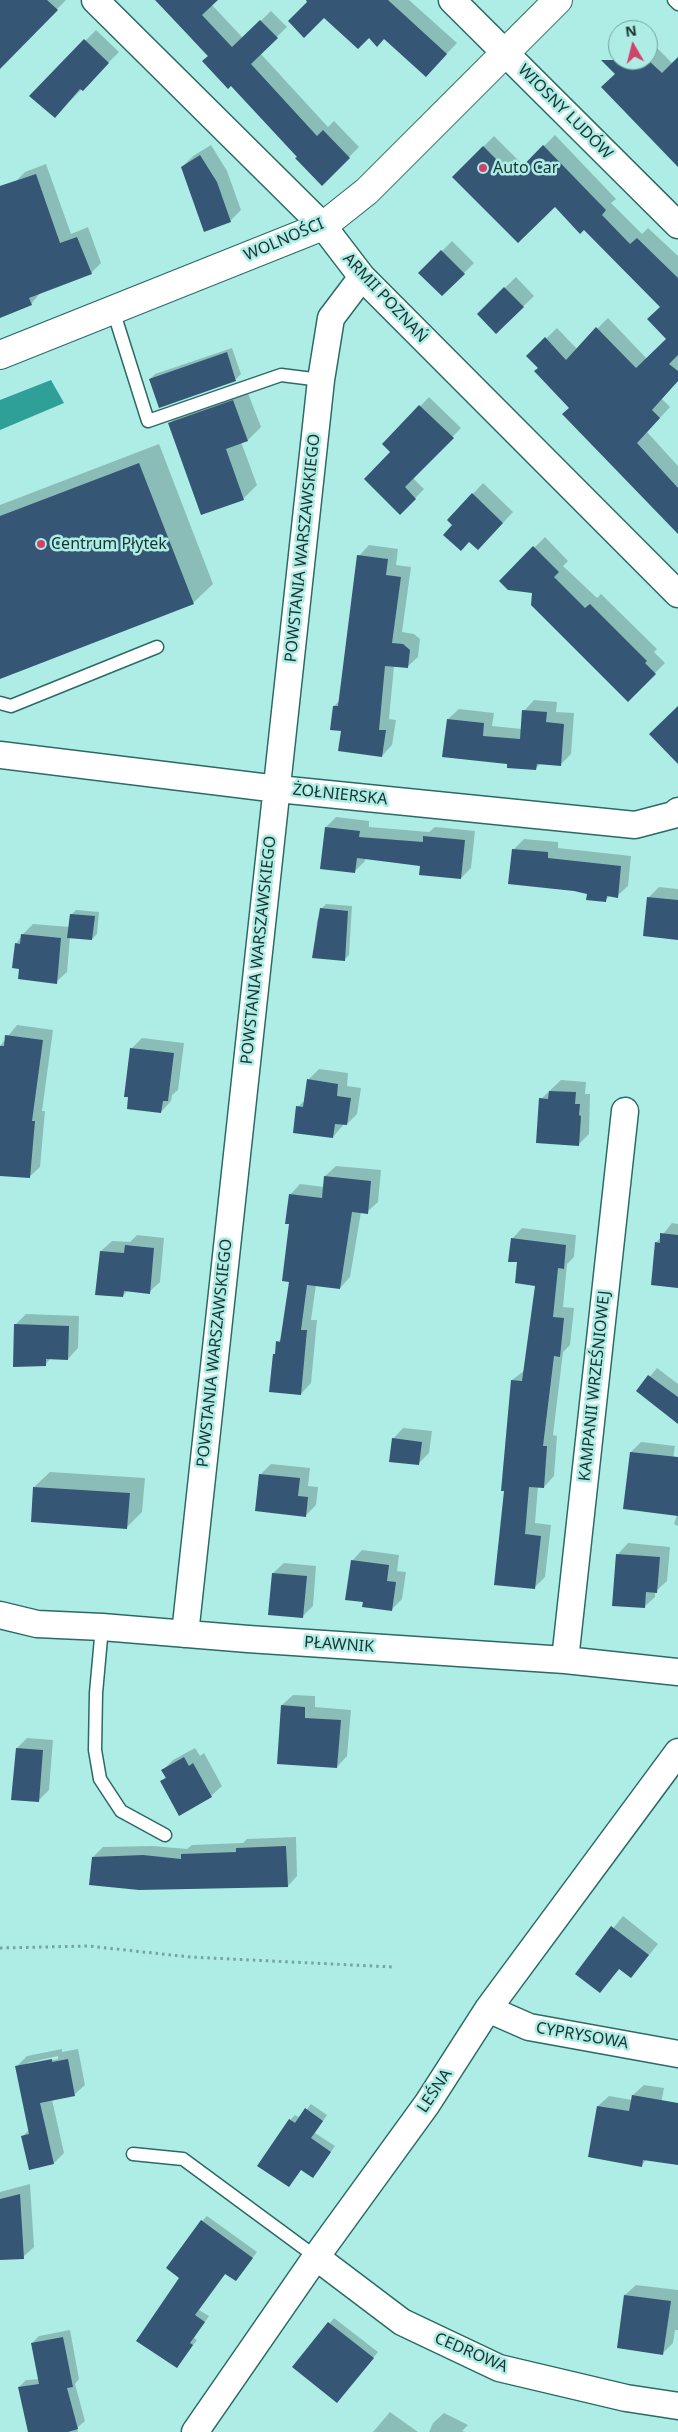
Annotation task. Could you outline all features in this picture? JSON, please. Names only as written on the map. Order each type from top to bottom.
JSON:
[{"type":"street","name":"ARMII POZNAŃ","points":[[95,0],[323,226],[362,278],[678,594]]},
{"type":"street","name":"WIOSNY LUDÓW","points":[[452,0],[678,225]]},
{"type":"street","name":"WOLNOŚCI","points":[[0,355],[323,226],[367,192],[558,0]]},
{"type":"street","name":"POWSTANIA WARSZAWSKIEGO","points":[[185,1634],[321,380],[331,318],[362,278]]},
{"type":"street","name":"ŻOŁNIERSKA","points":[[0,754],[278,789],[636,825],[673,815],[678,811]]},
{"type":"street","name":"KAMPANII WRZEŚNIOWEJ","points":[[565,1660],[624,1111]]},
{"type":"street","name":"PŁAWNIK","points":[[0,1615],[37,1624],[565,1660],[678,1672]]},
{"type":"street","name":"LEŚNA","points":[[195,2432],[316,2257],[428,2104],[488,2009],[678,1752]]},
{"type":"street","name":"CYPRYSOWA","points":[[488,2009],[528,2027],[678,2054]]},
{"type":"street","name":"CEDROWA","points":[[316,2257],[402,2322],[499,2368],[626,2398],[678,2406]]},
{"type":"lane","points":[[674,0],[678,4]]},
{"type":"lane","points":[[114,310],[148,421],[281,376],[321,380]]},
{"type":"lane","points":[[0,703],[11,706],[157,647]]},
{"type":"lane","points":[[102,1627],[96,1693],[95,1750],[100,1778],[121,1810],[165,1835]]},
{"type":"lane","points":[[133,2154],[183,2159],[316,2257]]},
{"type":"path","points":[[0,1948],[88,1946],[190,1956],[393,1967]]},
{"type":"water","points":[[51,380],[64,403],[0,430],[0,400]]},
{"type":"building","points":[[0,0],[47,0],[58,10],[0,69]]},
{"type":"building","points":[[155,0],[218,0],[202,15],[232,47],[260,20],[278,38],[251,64],[317,136],[323,130],[350,158],[322,186],[231,86],[228,89],[202,61],[208,56]]},
{"type":"building","points":[[306,0],[388,0],[447,54],[426,77],[384,39],[377,47],[369,38],[358,49],[324,18],[304,38],[288,21],[307,2]]},
{"type":"building","points":[[84,39],[109,63],[83,91],[80,89],[55,118],[29,96]]},
{"type":"building","points":[[678,57],[678,167],[601,87],[615,74],[611,70],[658,69],[662,73]]},
{"type":"building","points":[[601,60],[608,60],[608,67]]},
{"type":"building","points":[[543,145],[606,210],[602,215],[630,244],[637,238],[678,278],[678,355],[669,364],[678,371],[678,381],[652,410],[660,418],[637,443],[678,488],[678,534],[562,414],[569,408],[534,371],[538,368],[526,356],[545,337],[566,360],[596,327],[636,368],[666,339],[647,319],[660,307],[584,230],[580,234],[555,207],[518,243],[452,177],[483,146],[513,176]]},
{"type":"building","points":[[200,155],[217,182],[231,222],[204,232],[181,167]]},
{"type":"building","points":[[36,174],[60,243],[77,237],[92,274],[29,298],[32,305],[0,318],[0,186]]},
{"type":"building","points":[[441,250],[465,274],[442,296],[418,273]]},
{"type":"building","points":[[504,287],[524,307],[496,334],[477,314]]},
{"type":"building","points":[[227,352],[236,381],[159,408],[149,379]]},
{"type":"building","points":[[233,400],[248,441],[226,449],[244,500],[201,515],[168,423]]},
{"type":"building","points":[[419,405],[454,438],[405,487],[416,499],[400,515],[364,479],[390,452],[382,444]]},
{"type":"building","points":[[139,463],[194,604],[0,679],[0,516]]},
{"type":"building","points":[[472,493],[503,523],[478,550],[469,542],[461,551],[443,535],[452,525],[447,520]]},
{"type":"building","points":[[533,546],[559,572],[554,577],[585,608],[590,604],[647,661],[645,663],[656,674],[628,702],[531,605],[532,593],[508,590],[499,581]]},
{"type":"building","points":[[357,555],[388,559],[386,575],[401,577],[392,643],[403,644],[410,650],[408,668],[385,666],[379,730],[386,730],[382,757],[338,751],[341,731],[330,730],[333,706],[338,706]]},
{"type":"building","points":[[678,706],[678,764],[649,734]]},
{"type":"building","points":[[522,710],[547,712],[546,722],[564,724],[561,766],[537,764],[536,770],[507,768],[507,764],[442,757],[447,719],[484,723],[483,736],[520,739]]},
{"type":"building","points":[[325,827],[360,831],[359,837],[423,842],[423,836],[465,840],[461,879],[419,875],[420,866],[357,858],[355,873],[320,869]]},
{"type":"building","points":[[512,849],[548,852],[548,858],[621,866],[618,898],[607,896],[606,902],[586,900],[587,894],[574,891],[508,884]]},
{"type":"building","points":[[647,897],[678,900],[678,940],[643,936]]},
{"type":"building","points":[[320,908],[348,911],[345,961],[312,958]]},
{"type":"building","points":[[70,914],[95,916],[92,940],[67,938]]},
{"type":"building","points":[[21,934],[61,938],[57,984],[18,979],[19,969],[12,968],[15,943],[20,944]]},
{"type":"building","points":[[5,1035],[43,1040],[32,1121],[35,1121],[30,1178],[0,1176],[0,1046],[4,1046]]},
{"type":"building","points":[[130,1048],[174,1053],[168,1101],[163,1101],[161,1113],[127,1109],[128,1097],[124,1097]]},
{"type":"building","points":[[307,1079],[338,1084],[337,1096],[351,1098],[347,1125],[335,1124],[333,1138],[293,1133],[296,1106],[303,1107]]},
{"type":"building","points":[[549,1091],[576,1092],[575,1104],[580,1104],[579,1115],[581,1116],[579,1146],[536,1143],[539,1098],[548,1099]]},
{"type":"building","points":[[324,1176],[371,1181],[368,1214],[352,1212],[340,1289],[307,1285],[301,1330],[307,1330],[301,1395],[269,1392],[273,1354],[275,1354],[276,1341],[280,1342],[289,1282],[282,1281],[289,1224],[285,1224],[289,1194],[322,1198]]},
{"type":"building","points":[[660,1233],[678,1235],[678,1288],[651,1285],[655,1242],[660,1243]]},
{"type":"building","points":[[511,1238],[566,1245],[564,1269],[558,1268],[553,1317],[564,1318],[560,1357],[554,1356],[543,1446],[547,1446],[544,1488],[529,1487],[525,1534],[541,1536],[535,1589],[494,1585],[504,1491],[501,1491],[511,1380],[522,1381],[535,1286],[515,1283],[517,1262],[508,1262]]},
{"type":"building","points":[[125,1245],[154,1248],[150,1294],[124,1291],[123,1297],[95,1295],[100,1251],[124,1253]]},
{"type":"building","points":[[14,1324],[69,1326],[68,1360],[46,1359],[46,1366],[13,1367]]},
{"type":"building","points":[[648,1375],[678,1397],[678,1424],[636,1391]]},
{"type":"building","points":[[392,1438],[422,1442],[419,1465],[389,1462]]},
{"type":"building","points":[[630,1452],[678,1457],[678,1516],[623,1509]]},
{"type":"building","points":[[259,1474],[300,1478],[298,1496],[308,1497],[306,1517],[255,1511]]},
{"type":"building","points":[[33,1487],[130,1493],[127,1529],[31,1522]]},
{"type":"building","points":[[616,1554],[660,1557],[657,1593],[646,1592],[645,1608],[612,1606]]},
{"type":"building","points":[[351,1560],[389,1565],[387,1581],[396,1582],[392,1611],[362,1607],[363,1602],[345,1600]]},
{"type":"building","points":[[272,1573],[307,1576],[303,1618],[268,1615]]},
{"type":"building","points":[[281,1705],[305,1707],[305,1718],[341,1720],[337,1768],[277,1764]]},
{"type":"building","points":[[16,1748],[43,1750],[39,1802],[11,1800]]},
{"type":"building","points":[[184,1757],[189,1766],[193,1763],[212,1797],[179,1816],[160,1781],[166,1778],[161,1770]]},
{"type":"building","points":[[286,1846],[288,1887],[139,1890],[89,1885],[92,1857],[143,1855],[181,1859],[181,1854],[236,1852],[236,1848]]},
{"type":"building","points":[[611,1926],[649,1955],[631,1978],[619,1969],[600,1993],[575,1974]]},
{"type":"building","points":[[52,2059],[52,2062],[68,2059],[75,2096],[40,2103],[54,2164],[29,2170],[21,2136],[29,2134],[15,2066]]},
{"type":"building","points":[[632,2095],[678,2103],[678,2165],[643,2160],[642,2167],[588,2157],[597,2106],[629,2111]]},
{"type":"building","points":[[305,2108],[323,2121],[311,2138],[331,2152],[313,2178],[301,2170],[289,2187],[257,2166],[289,2119],[295,2123]]},
{"type":"building","points":[[20,2194],[24,2259],[0,2260],[0,2199]]},
{"type":"building","points":[[201,2220],[253,2258],[236,2281],[225,2274],[195,2315],[205,2322],[190,2343],[193,2345],[177,2368],[136,2341],[179,2278],[166,2268]]},
{"type":"building","points":[[624,2295],[671,2301],[663,2355],[617,2348]]},
{"type":"building","points":[[328,2322],[374,2358],[337,2403],[292,2367]]},
{"type":"building","points":[[63,2337],[73,2387],[67,2388],[78,2429],[68,2432],[28,2432],[18,2387],[39,2384],[31,2343]]},
{"type":"place","name":"Auto Car","points":[[483,168]]},
{"type":"place","name":"Centrum Płytek","points":[[41,544]]}]
